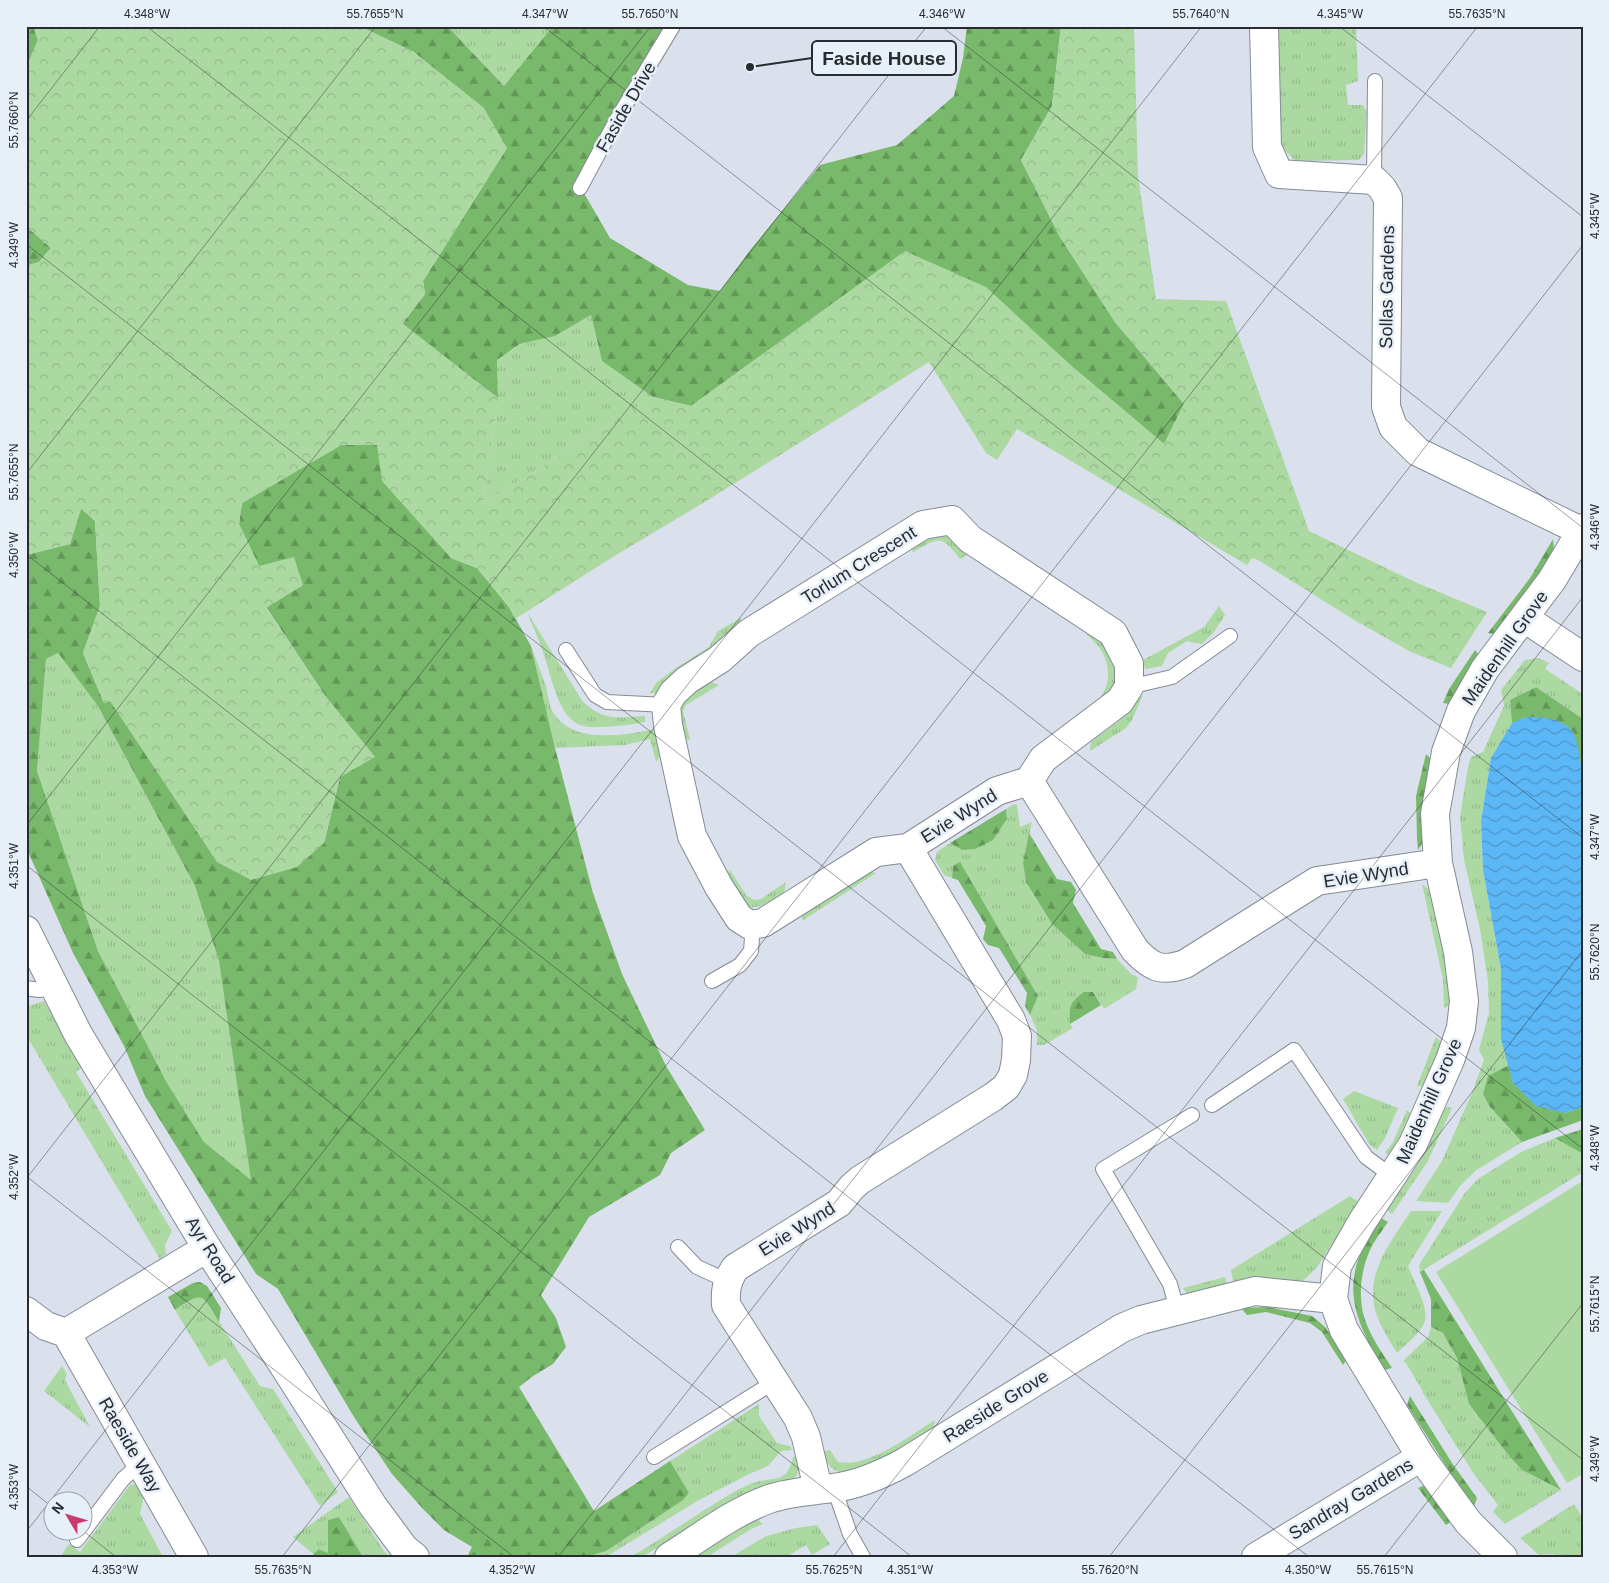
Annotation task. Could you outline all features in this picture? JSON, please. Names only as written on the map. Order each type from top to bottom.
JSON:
[{"type":"street","points":[[1264,26],[1267,147],[1279,174],[1374,180]]},
{"type":"street","name":"Sollas Gardens","points":[[1374,180],[1388,198],[1386,407],[1393,427],[1418,452],[1582,529]]},
{"type":"street","name":"Torlum Crescent","points":[[666,705],[673,693],[687,680],[720,659],[749,633],[923,525],[952,520],[970,539],[1113,633],[1129,664],[1129,686]]},
{"type":"street","name":"Maidenhill Grove","points":[[1503,1557],[1468,1522],[1421,1458],[1344,1330],[1333,1299],[1337,1266],[1362,1222],[1413,1144],[1450,1060],[1461,1028],[1464,1001],[1458,952],[1438,864],[1435,814],[1446,752],[1461,711],[1485,669],[1552,580],[1582,529]]},
{"type":"street","points":[[1524,618],[1583,657]]},
{"type":"street","points":[[1029,781],[1044,760],[1120,700],[1129,686]]},
{"type":"street","points":[[666,705],[668,725],[692,836],[719,887],[739,918],[750,925],[763,923],[876,852],[908,848]]},
{"type":"street","name":"Evie Wynd","points":[[728,1282],[735,1268],[839,1203],[860,1180],[993,1097],[1006,1087],[1013,1075],[1017,1036],[1011,1020],[908,848],[997,792],[1029,781],[1135,950],[1145,960],[1158,968],[1171,968],[1185,964],[1317,881],[1438,864]]},
{"type":"street","name":"Ayr Road","points":[[26,930],[78,1034],[207,1248],[373,1506],[404,1548],[415,1557]]},
{"type":"street","points":[[26,1311],[46,1326],[66,1333],[207,1248]]},
{"type":"street","points":[[728,1282],[725,1291],[726,1305],[798,1418],[826,1489]]},
{"type":"street","name":"Raeside Grove","points":[[669,1557],[739,1514],[770,1499],[826,1489],[880,1476],[1122,1328],[1141,1320],[1255,1291],[1333,1299]]},
{"type":"street","name":"Raeside Way","points":[[66,1333],[194,1557]]},
{"type":"street","name":"Sandray Gardens","points":[[1256,1557],[1421,1458]]},
{"type":"lane","name":"Faside Drive","points":[[580,188],[617,119],[673,26]]},
{"type":"lane","points":[[1374,180],[1375,81]]},
{"type":"lane","points":[[1129,686],[1172,677],[1230,636]]},
{"type":"lane","points":[[566,650],[595,695],[607,702],[666,705]]},
{"type":"lane","points":[[712,981],[740,965],[750,951],[753,924]]},
{"type":"lane","points":[[26,988],[39,990],[56,988]]},
{"type":"lane","points":[[1212,1105],[1294,1050],[1366,1157],[1393,1177]]},
{"type":"lane","points":[[1177,1310],[1170,1284],[1103,1169],[1192,1115]]},
{"type":"lane","points":[[678,1247],[697,1267],[728,1282]]},
{"type":"lane","points":[[654,1457],[774,1382]]},
{"type":"lane","points":[[92,1520],[123,1479],[141,1463]]},
{"type":"lane","points":[[826,1489],[863,1557]]},
{"type":"green space","points":[[26,26],[33,26],[38,40],[26,68]]},
{"type":"green space","points":[[33,26],[359,26],[414,52],[484,108],[507,148],[423,281],[425,294],[402,323],[498,398],[483,504],[653,397],[691,406],[905,251],[986,287],[1075,369],[1164,444],[1184,404],[1115,322],[1060,237],[1021,160],[1052,106],[1061,26],[1134,26],[1138,176],[1156,299],[1226,301],[1309,531],[1415,582],[1487,612],[1451,668],[1411,652],[1356,621],[1258,560],[1252,558],[1247,565],[1017,429],[997,460],[986,453],[929,362],[515,619],[509,607],[477,568],[451,558],[382,481],[377,445],[341,445],[242,503],[239,524],[259,566],[294,557],[303,585],[266,608],[326,697],[375,757],[340,777],[324,843],[297,867],[251,880],[217,862],[110,701],[104,703],[83,653],[100,606],[95,520],[81,509],[70,544],[26,555],[26,266],[39,262],[51,248],[26,226],[26,68],[38,40]]},
{"type":"green space","points":[[359,26],[446,26],[504,86],[553,26],[673,26],[581,188],[610,238],[688,285],[720,291],[751,249],[820,165],[897,145],[954,96],[963,58],[967,26],[1061,26],[1052,106],[1021,160],[1060,237],[1115,322],[1184,404],[1164,444],[1075,369],[906,251],[691,406],[653,397],[602,361],[591,315],[555,336],[520,344],[497,360],[498,398],[402,324],[425,294],[423,281],[507,148],[414,52]]},
{"type":"green space","points":[[446,26],[553,26],[504,86]]},
{"type":"green space","points":[[1272,26],[1356,26],[1358,81],[1346,85],[1348,105],[1363,105],[1367,112],[1364,154],[1359,160],[1296,161],[1275,142]]},
{"type":"green space","points":[[26,226],[51,248],[39,262],[26,266]]},
{"type":"green space","points":[[591,315],[602,361],[653,397],[483,504],[498,398],[497,360],[521,344],[555,336]]},
{"type":"green space","points":[[341,445],[377,445],[451,558],[477,568],[509,607],[531,646],[555,748],[593,893],[622,974],[666,1066],[705,1130],[671,1153],[660,1175],[589,1217],[541,1295],[556,1318],[566,1347],[553,1364],[519,1387],[594,1511],[670,1461],[689,1493],[683,1500],[606,1551],[586,1557],[467,1557],[472,1547],[444,1530],[392,1474],[354,1417],[278,1289],[256,1274],[145,1096],[124,1046],[73,953],[26,847],[26,555],[70,544],[81,508],[95,521],[100,606],[83,653],[104,703],[110,701],[324,843],[340,777],[374,756],[326,697],[266,607],[303,585],[259,566],[239,524],[242,503]],"holes":[[[58,653],[98,706],[195,886],[219,961],[251,1180],[204,1142],[167,1083],[98,951],[37,771],[46,659]]]},
{"type":"green space","points":[[942,533],[953,538],[967,555],[960,559],[948,545],[938,541],[933,541],[912,553],[914,543]]},
{"type":"green space","points":[[1553,539],[1554,549],[1545,568],[1494,634],[1488,633],[1530,578]]},
{"type":"green space","points":[[1219,606],[1225,615],[1214,632],[1202,644],[1187,641],[1168,653],[1162,666],[1145,669],[1143,660],[1204,627]]},
{"type":"green space","points":[[527,612],[583,702],[598,712],[612,717],[645,716],[645,722],[622,726],[594,727],[580,725],[572,721],[566,714],[556,694],[544,655]]},
{"type":"green space","points":[[741,618],[741,624],[723,636],[717,650],[659,693],[650,693],[656,683],[709,647],[718,631]]},
{"type":"green space","points":[[1094,631],[1112,654],[1117,671],[1114,687],[1107,701],[1078,724],[1072,719],[1100,698],[1108,679],[1107,666],[1102,652],[1086,634]]},
{"type":"green space","points":[[531,646],[546,686],[553,712],[562,722],[573,729],[600,735],[630,734],[656,729],[662,753],[656,762],[650,739],[625,745],[555,748]]},
{"type":"green space","points":[[1475,650],[1479,655],[1449,704],[1443,703],[1449,689]]},
{"type":"green space","points":[[58,653],[98,706],[195,886],[219,961],[252,1181],[204,1142],[167,1083],[98,951],[37,771],[46,659]]},
{"type":"green space","points":[[1539,658],[1549,663],[1545,669],[1583,694],[1583,719],[1536,687],[1510,700],[1512,723],[1491,758],[1481,821],[1483,870],[1501,969],[1501,1039],[1509,1065],[1488,1076],[1490,1107],[1522,1142],[1475,1171],[1460,1186],[1448,1203],[1416,1201],[1442,1161],[1472,1093],[1484,1060],[1479,1050],[1489,1013],[1488,981],[1480,929],[1464,860],[1460,817],[1468,767],[1471,757],[1483,752],[1504,706],[1501,690],[1525,660]]},
{"type":"green space","points":[[709,681],[719,685],[686,705],[683,711],[690,740],[681,738],[680,703],[686,696]]},
{"type":"green space","points":[[1536,687],[1583,719],[1583,776],[1573,732],[1526,717],[1512,723],[1510,700]]},
{"type":"green space","points":[[1143,695],[1132,720],[1126,728],[1090,751],[1091,742],[1119,721],[1133,702]]},
{"type":"green space","points":[[1426,754],[1431,759],[1423,809],[1424,840],[1418,850],[1416,796]]},
{"type":"green space","points":[[1014,804],[1017,805],[1020,827],[1032,822],[1023,863],[1026,882],[1052,924],[1085,954],[1117,959],[1131,974],[1138,977],[1136,989],[1104,1009],[1093,992],[1070,1024],[1073,1028],[1044,1045],[1037,1045],[1037,1030],[1030,1015],[1038,996],[960,863],[953,866],[952,878],[944,875],[935,860],[937,852],[950,843],[962,850],[993,840],[1007,819],[1006,809]]},
{"type":"green space","points":[[1006,809],[1007,819],[993,840],[975,849],[962,850],[950,843]]},
{"type":"green space","points":[[1029,833],[1057,879],[1071,882],[1076,890],[1073,903],[1101,949],[1113,952],[1117,959],[1085,954],[1052,924],[1026,882],[1023,863]]},
{"type":"green space","points":[[960,862],[1038,996],[1030,1015],[1025,1006],[1027,993],[999,948],[988,945],[983,939],[986,926],[958,880],[952,878],[953,866]]},
{"type":"green space","points":[[730,870],[746,895],[754,900],[761,899],[786,882],[784,894],[762,905],[749,906],[739,897],[725,877]]},
{"type":"green space","points":[[864,871],[876,873],[802,921],[802,910]]},
{"type":"green space","points":[[1422,884],[1431,891],[1451,977],[1451,1004],[1444,1008],[1443,979]]},
{"type":"green space","points":[[1084,992],[1093,992],[1101,1005],[1070,1024],[1071,1005]]},
{"type":"green space","points":[[44,1001],[82,1067],[76,1072],[172,1231],[165,1245],[166,1254],[160,1259],[26,1035],[26,1007]]},
{"type":"green space","points":[[1436,1037],[1442,1043],[1424,1086],[1417,1086]]},
{"type":"green space","points":[[1509,1065],[1513,1083],[1565,1113],[1583,1107],[1583,1120],[1522,1142],[1490,1107],[1483,1094],[1488,1076]]},
{"type":"green space","points":[[1354,1091],[1398,1108],[1385,1138],[1377,1150],[1369,1144],[1343,1099]]},
{"type":"green space","points":[[1452,1108],[1428,1161],[1392,1214],[1387,1210],[1421,1160],[1444,1109]]},
{"type":"green space","points":[[1407,1110],[1412,1115],[1401,1142],[1391,1156],[1385,1153],[1393,1142]]},
{"type":"green space","points":[[1583,1129],[1583,1154],[1555,1138]]},
{"type":"green space","points":[[1555,1138],[1583,1154],[1583,1172],[1420,1272],[1419,1265],[1465,1193],[1478,1179],[1521,1152]]},
{"type":"green space","points":[[1581,1182],[1583,1185],[1583,1474],[1567,1483],[1436,1272]]},
{"type":"green space","points":[[1350,1196],[1360,1203],[1317,1267],[1303,1281],[1290,1282],[1260,1279],[1233,1281],[1231,1270]]},
{"type":"green space","points":[[1411,1211],[1442,1211],[1408,1266],[1423,1301],[1426,1315],[1425,1321],[1417,1334],[1397,1353],[1378,1318],[1374,1305],[1374,1279],[1390,1243]]},
{"type":"green space","points":[[1381,1218],[1388,1222],[1373,1244],[1366,1260],[1361,1296],[1363,1313],[1368,1328],[1392,1368],[1384,1370],[1360,1324],[1353,1294],[1358,1261],[1365,1244]]},
{"type":"green space","points":[[1424,1270],[1561,1490],[1522,1470],[1469,1404],[1457,1358],[1443,1333],[1431,1327],[1431,1299],[1420,1272]]},
{"type":"green space","points":[[1225,1277],[1227,1284],[1187,1294],[1183,1288]]},
{"type":"green space","points":[[200,1282],[207,1286],[221,1308],[219,1322],[209,1305],[201,1298],[192,1300],[175,1310],[168,1297],[193,1283]]},
{"type":"green space","points":[[199,1297],[206,1301],[260,1386],[273,1389],[338,1492],[320,1506],[225,1358],[209,1367],[175,1310]]},
{"type":"green space","points":[[1268,1307],[1312,1316],[1325,1327],[1347,1359],[1343,1365],[1322,1332],[1310,1323],[1266,1312],[1247,1315],[1241,1308]]},
{"type":"green space","points":[[1431,1327],[1443,1333],[1457,1358],[1469,1404],[1509,1456],[1522,1470],[1561,1490],[1505,1524],[1493,1512],[1498,1505],[1474,1474],[1403,1361],[1428,1337]]},
{"type":"green space","points":[[62,1366],[67,1374],[65,1380],[90,1427],[44,1391]]},
{"type":"green space","points":[[1410,1396],[1452,1463],[1477,1498],[1474,1507],[1407,1405]]},
{"type":"green space","points":[[759,1404],[759,1416],[777,1443],[790,1446],[792,1450],[781,1451],[768,1466],[699,1500],[609,1555],[586,1557],[606,1551],[689,1493],[670,1461]]},
{"type":"green space","points":[[935,1420],[933,1428],[914,1441],[888,1458],[861,1470],[849,1473],[836,1471],[822,1452],[830,1450],[838,1462],[850,1463],[863,1460],[875,1456],[901,1442]]},
{"type":"green space","points":[[801,1455],[801,1465],[797,1475],[789,1482],[743,1496],[642,1557],[631,1557],[733,1492],[753,1483],[783,1476],[787,1472],[793,1457]]},
{"type":"green space","points":[[138,1483],[144,1495],[140,1514],[163,1557],[60,1557],[69,1544],[80,1552],[89,1540],[92,1540],[92,1536],[130,1485]]},
{"type":"green space","points":[[1425,1485],[1440,1508],[1452,1521],[1446,1525],[1418,1488]]},
{"type":"green space","points":[[349,1497],[384,1551],[390,1557],[363,1557],[339,1517],[328,1520],[328,1553],[319,1549],[313,1554],[293,1537]]},
{"type":"green space","points":[[1574,1504],[1583,1518],[1583,1557],[1556,1557],[1553,1554],[1539,1555],[1520,1538]]},
{"type":"green space","points":[[339,1517],[363,1557],[316,1557],[313,1554],[319,1549],[328,1553],[328,1520]]},
{"type":"green space","points":[[757,1519],[763,1524],[751,1529],[707,1557],[693,1557]]},
{"type":"green space","points":[[817,1525],[830,1544],[812,1555],[806,1545],[786,1557],[731,1557],[766,1536]]},
{"type":"water","points":[[1526,717],[1552,719],[1559,721],[1569,728],[1577,743],[1583,776],[1583,1107],[1565,1113],[1536,1106],[1513,1083],[1501,1039],[1501,969],[1483,870],[1481,821],[1491,758],[1512,723]]},
{"type":"place","name":"Faside House","points":[[750,67]]}]
